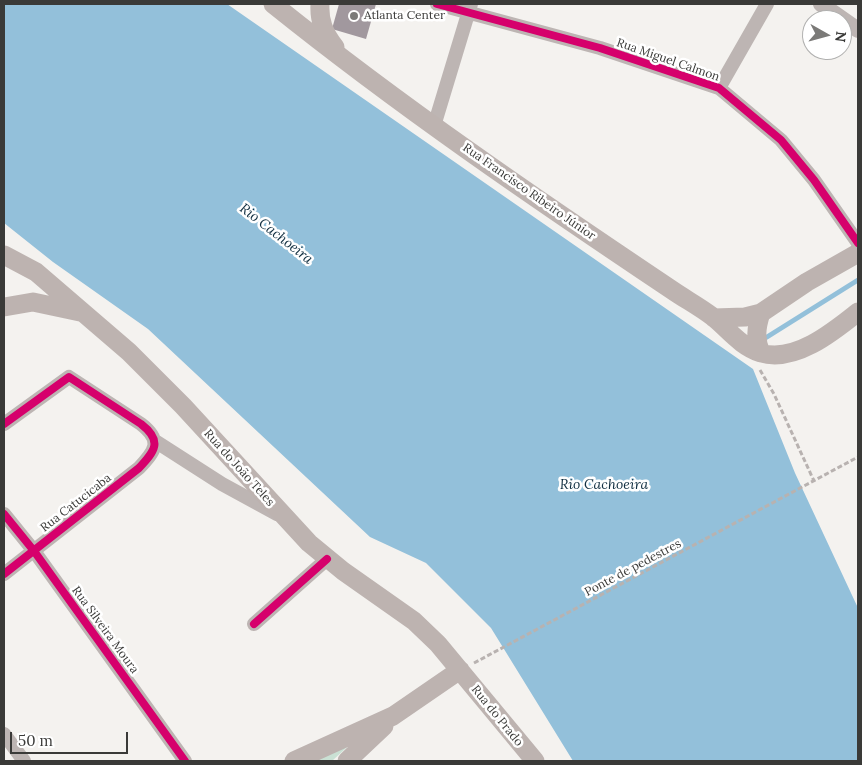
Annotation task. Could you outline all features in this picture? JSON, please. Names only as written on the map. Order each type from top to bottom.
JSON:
[{"type":"main road","name":"Rua Francisco Ribeiro Júnior","points":[[273,4],[346,62],[434,126],[601,243],[714,318],[732,337],[761,353]]},
{"type":"main road","name":"Rua Francisco Ribeiro Júnior","points":[[320,4],[319,16],[325,34],[346,62]]},
{"type":"main road","points":[[714,318],[745,317],[761,313],[807,282],[858,253]]},
{"type":"main road","name":"Rua do João Teles","points":[[4,255],[36,272],[129,352],[183,406],[283,517],[327,559],[414,621],[438,644],[460,670]]},
{"type":"main road","points":[[4,307],[33,302],[84,312]]},
{"type":"main road","points":[[761,313],[756,325],[756,338],[761,353],[791,353],[807,347],[858,312]]},
{"type":"main road","points":[[347,761],[393,716],[460,670]]},
{"type":"main road","name":"Rua do Prado","points":[[460,670],[535,761]]},
{"type":"main road","points":[[294,761],[393,716]]},
{"type":"street","name":"Rua Miguel Calmon","points":[[436,4],[469,8],[600,48],[719,88],[781,140],[814,180],[858,243]]},
{"type":"street","points":[[719,88],[768,4]]},
{"type":"street","points":[[821,4],[858,30]]},
{"type":"street","points":[[434,126],[469,8]]},
{"type":"street","points":[[4,424],[69,377],[151,431],[155,441],[222,484],[283,517]]},
{"type":"street","name":"Rua Catucicaba","points":[[4,574],[139,468],[153,453],[155,441]]},
{"type":"street","name":"Rua Silveira Moura","points":[[4,514],[34,551],[185,761]]},
{"type":"street","points":[[254,624],[327,559]]},
{"type":"street","points":[[4,734],[24,761]]},
{"type":"path","points":[[774,394],[814,481]]},
{"type":"green space","points":[[356,739],[332,761],[303,761]]},
{"type":"water","name":"Rio Cachoeira","points":[[4,4],[227,4],[753,369],[795,473],[858,608],[858,761],[573,761],[491,628],[426,563],[370,537],[148,329],[53,262],[4,223]]},
{"type":"building","name":"Atlanta Center","points":[[339,4],[376,4],[366,39],[332,29]]},
{"type":"waterway","points":[[767,337],[858,280]]},
{"type":"cycle path","points":[[437,4],[600,48],[719,88],[781,140],[814,180],[858,243]]},
{"type":"cycle path","points":[[4,424],[69,377],[141,424],[148,430],[154,441],[152,451],[139,468],[4,574]]},
{"type":"cycle path","points":[[4,514],[34,551],[185,761]]},
{"type":"cycle path","points":[[254,624],[327,559]]},
{"type":"place","name":"Atlanta Center","points":[[354,16]]}]
